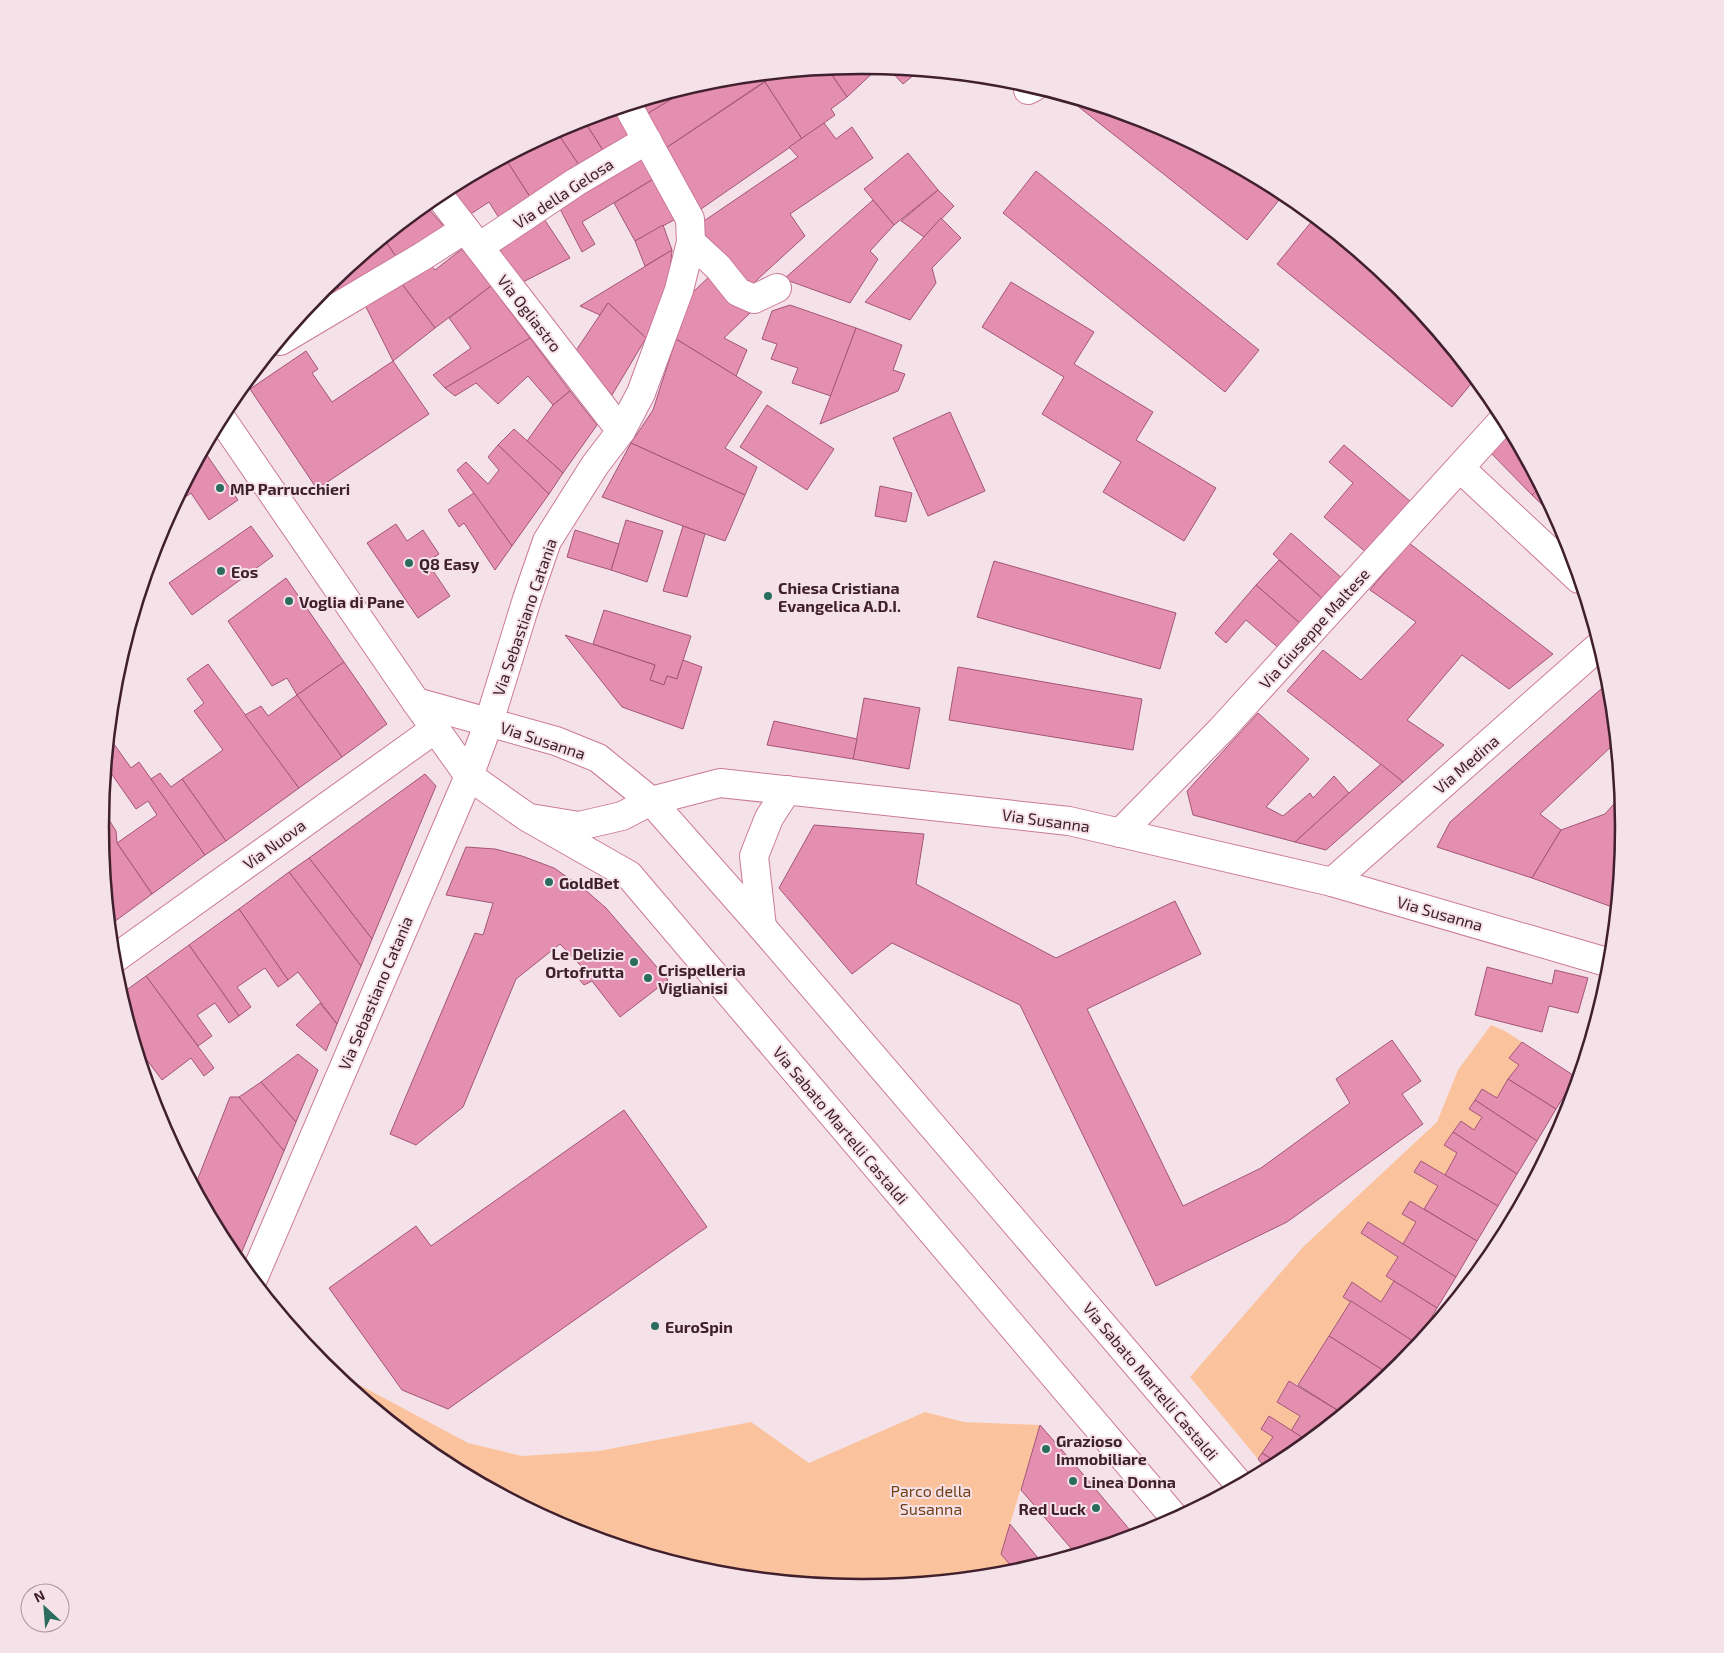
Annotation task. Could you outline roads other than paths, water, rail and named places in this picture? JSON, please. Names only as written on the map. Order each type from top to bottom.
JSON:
[{"type":"street","name":"Via Sebastiano Catania","points":[[256,1272],[469,776],[489,722],[527,598],[547,541],[595,465],[621,431],[641,393],[679,290],[691,242],[690,219],[631,111]]},
{"type":"street","name":"Via della Gelosa","points":[[294,333],[423,256],[472,238],[576,182],[647,140]]},
{"type":"street","name":"Via Ogliastro","points":[[444,201],[621,431]]},
{"type":"street","points":[[691,242],[718,267],[738,292],[754,300],[777,288]]},
{"type":"street","name":"Via Sabato Martelli Castaldi","points":[[226,425],[469,776],[527,817],[629,875],[1171,1513]]},
{"type":"street","name":"Via Giuseppe Maltese","points":[[1120,833],[1221,730],[1499,425]]},
{"type":"street","points":[[1460,468],[1569,570]]},
{"type":"street","name":"Via Medina","points":[[1332,882],[1593,651]]},
{"type":"street","name":"Via Susanna","points":[[416,702],[556,741],[598,758],[651,800],[720,784],[1070,821],[1332,882],[1602,960]]},
{"type":"street","name":"Via Nuova","points":[[121,954],[435,729]]},
{"type":"street","points":[[762,927],[754,856],[769,818],[787,790]]},
{"type":"street","points":[[527,817],[579,826],[622,816],[651,800]]},
{"type":"street","name":"Via Sabato Martelli Castaldi","points":[[651,800],[1235,1480]]},
{"type":"place","name":"MP Parrucchieri","points":[[220,488]]},
{"type":"place","name":"Q8 Easy","points":[[409,563]]},
{"type":"place","name":"Eos","points":[[221,571]]},
{"type":"place","name":"Chiesa Cristiana Evangelica A.D.I.","points":[[768,596]]},
{"type":"place","name":"Voglia di Pane","points":[[289,601]]},
{"type":"place","name":"GoldBet","points":[[549,882]]},
{"type":"place","name":"Le Delizie Ortofrutta","points":[[634,962]]},
{"type":"place","name":"Crispelleria Viglianisi","points":[[648,978]]},
{"type":"place","name":"EuroSpin","points":[[655,1326]]},
{"type":"place","name":"Grazioso Immobiliare","points":[[1046,1449]]},
{"type":"place","name":"Linea Donna","points":[[1073,1481]]},
{"type":"place","name":"Red Luck","points":[[1096,1508]]},
{"type":"park label","name":"Parco della Susanna","points":[[931,1499]]}]
